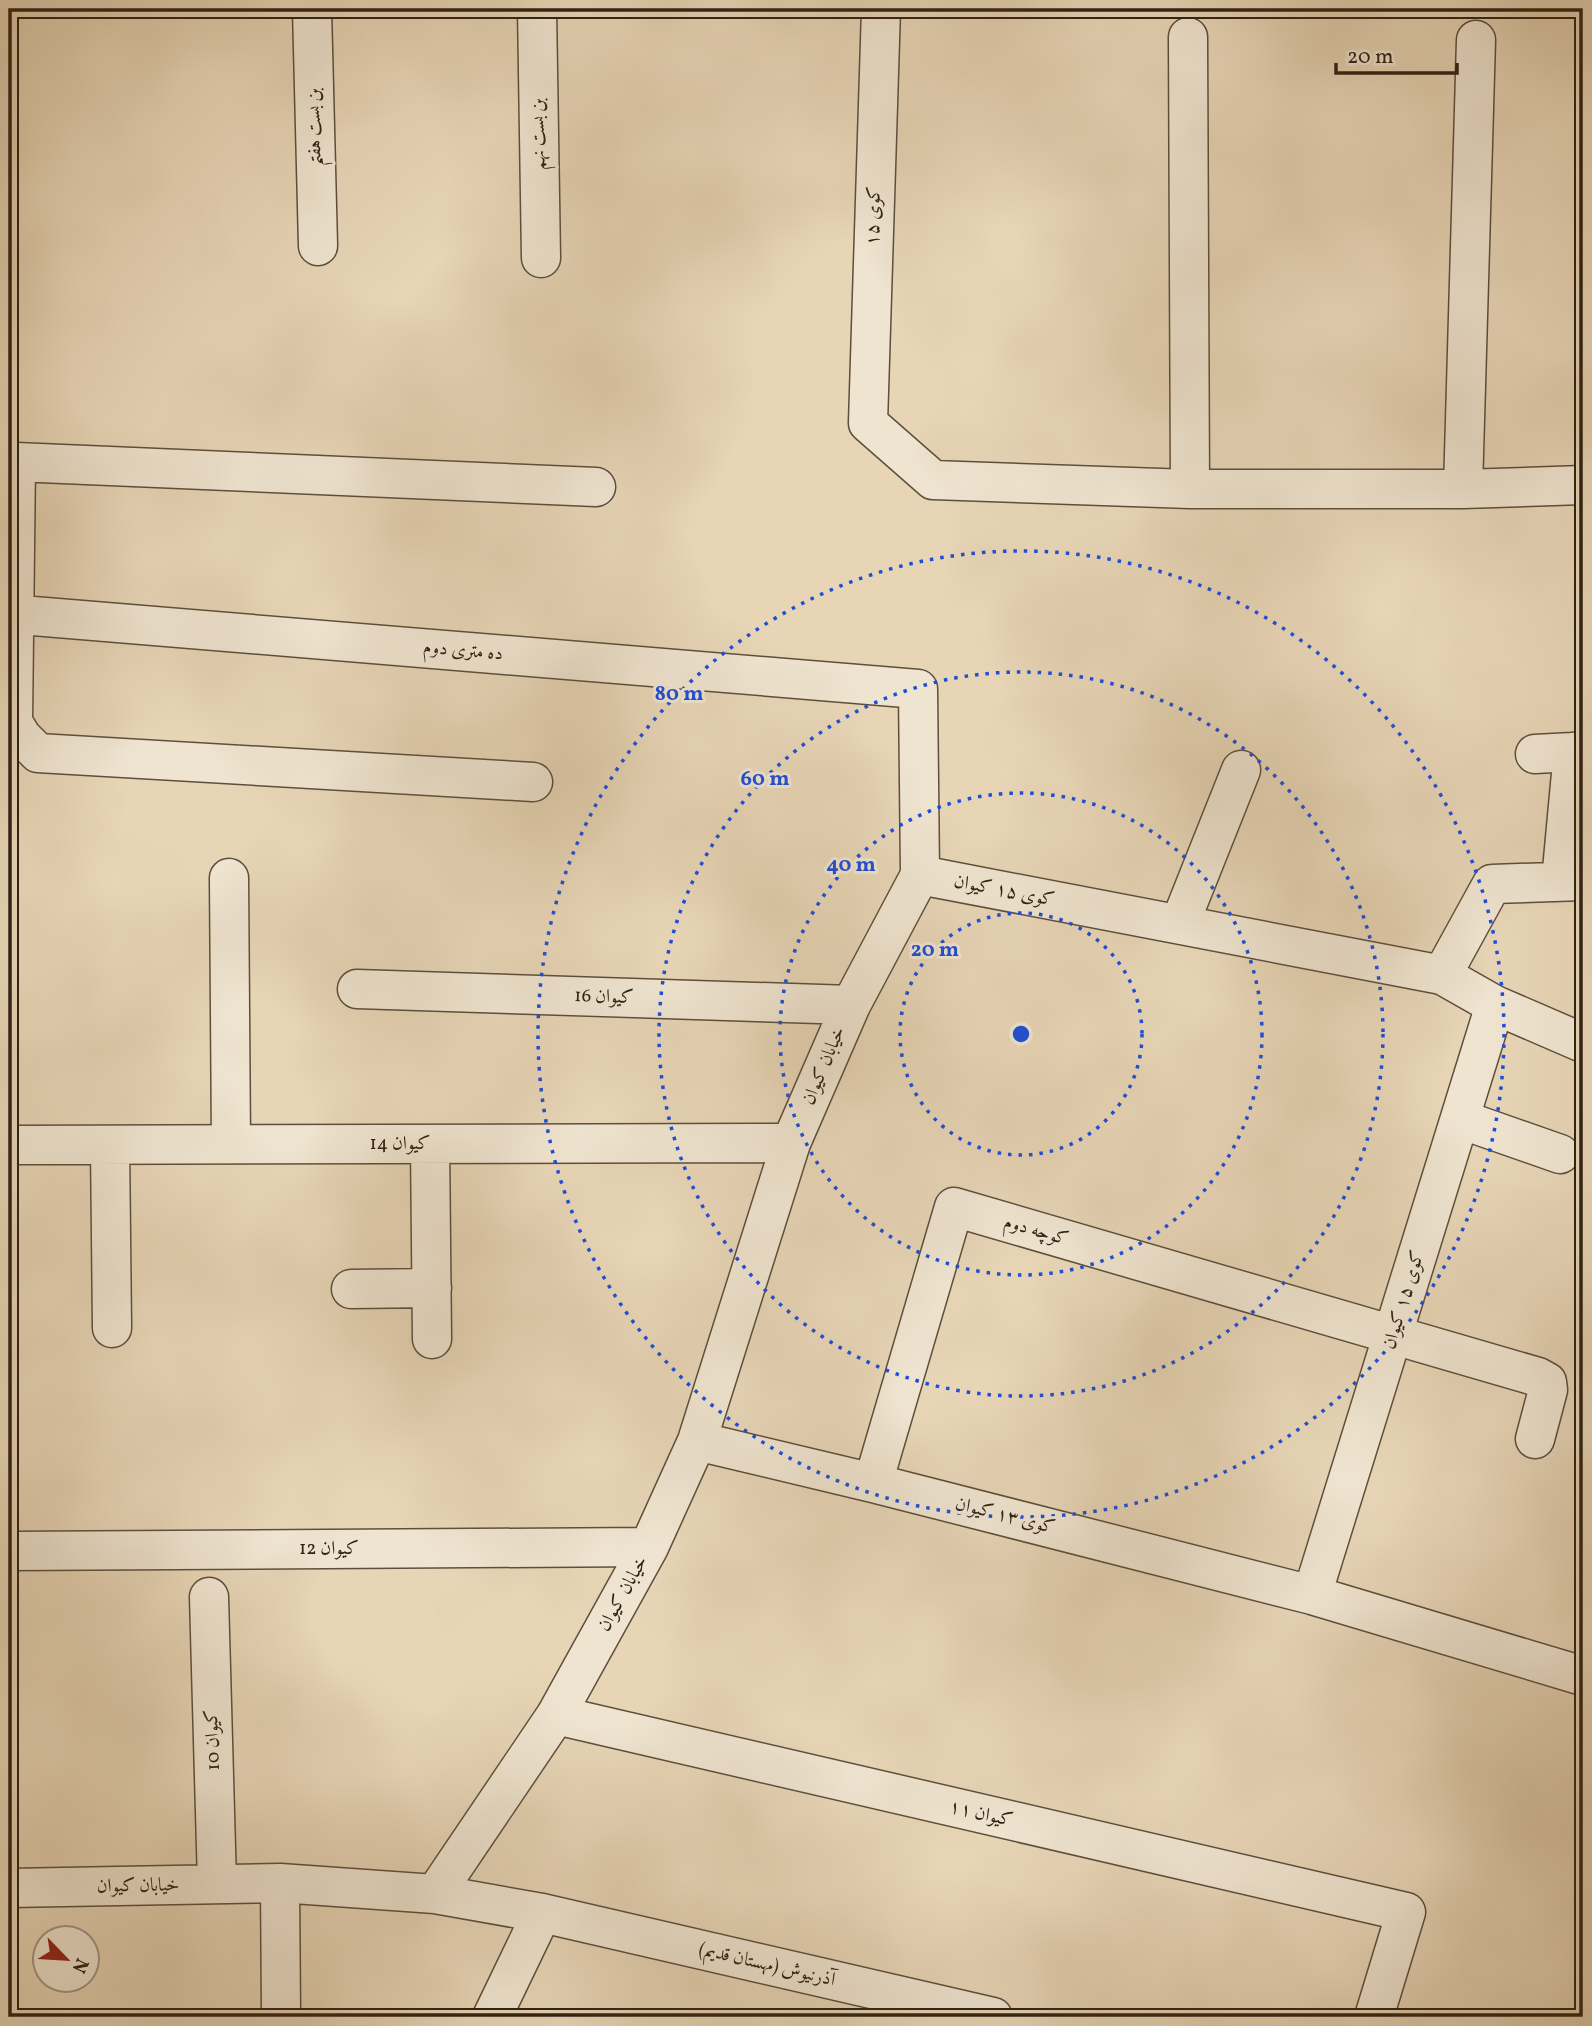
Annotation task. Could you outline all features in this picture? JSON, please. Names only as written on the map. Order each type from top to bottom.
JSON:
[{"type":"street","name":"بن بست هفتم","points":[[312,9],[318,246]]},
{"type":"street","name":"بن بست نهم","points":[[537,9],[541,258]]},
{"type":"street","name":"کوی ۱۵","points":[[881,9],[868,423],[933,480],[1190,489]]},
{"type":"street","points":[[1188,37],[1190,489],[1463,489],[1583,485]]},
{"type":"street","points":[[1463,489],[1476,40]]},
{"type":"street","points":[[533,782],[38,753],[22,737],[13,722],[11,614],[16,461],[596,487]]},
{"type":"street","name":"ده متری دوم","points":[[11,614],[918,688],[920,875]]},
{"type":"street","points":[[1442,975],[1492,884],[1572,881],[1578,751],[1535,754]]},
{"type":"street","points":[[1180,923],[1241,770]]},
{"type":"street","name":"کوی ۱۵ کیوان","points":[[920,875],[1442,975],[1495,1004],[1583,1043]]},
{"type":"street","name":"خیابان کیوان","points":[[9,1888],[280,1883],[435,1894],[556,1715],[649,1547],[697,1441],[791,1143],[850,1005],[920,875]]},
{"type":"street","points":[[229,878],[231,1144]]},
{"type":"street","name":"کیوان 16","points":[[357,989],[850,1005]]},
{"type":"street","name":"کوی ۱۵ کیوان","points":[[1312,1595],[1495,1004]]},
{"type":"street","points":[[1460,1119],[1560,1154]]},
{"type":"street","name":"کیوان 14","points":[[9,1146],[791,1143]]},
{"type":"street","points":[[430,1144],[432,1339]]},
{"type":"street","points":[[110,1145],[112,1328]]},
{"type":"street","name":"کوچه دوم","points":[[873,1483],[954,1207],[1394,1334]]},
{"type":"street","points":[[351,1289],[432,1289]]},
{"type":"street","points":[[1394,1334],[1547,1382],[1548,1390],[1535,1439]]},
{"type":"street","name":"کوی ۱۳ کیوان","points":[[697,1441],[1312,1595],[1583,1676]]},
{"type":"street","name":"کیوان 12","points":[[9,1551],[649,1547]]},
{"type":"street","name":"کیوان 10","points":[[209,1597],[217,1884]]},
{"type":"street","name":"کیوان ۱۱","points":[[556,1715],[1406,1912],[1374,2017]]},
{"type":"street","points":[[280,1883],[281,2017]]},
{"type":"street","name":"آذرنیوش (مهستان قدیم)","points":[[435,1894],[541,1913],[992,2017]]},
{"type":"street","points":[[492,2017],[541,1913]]}]
